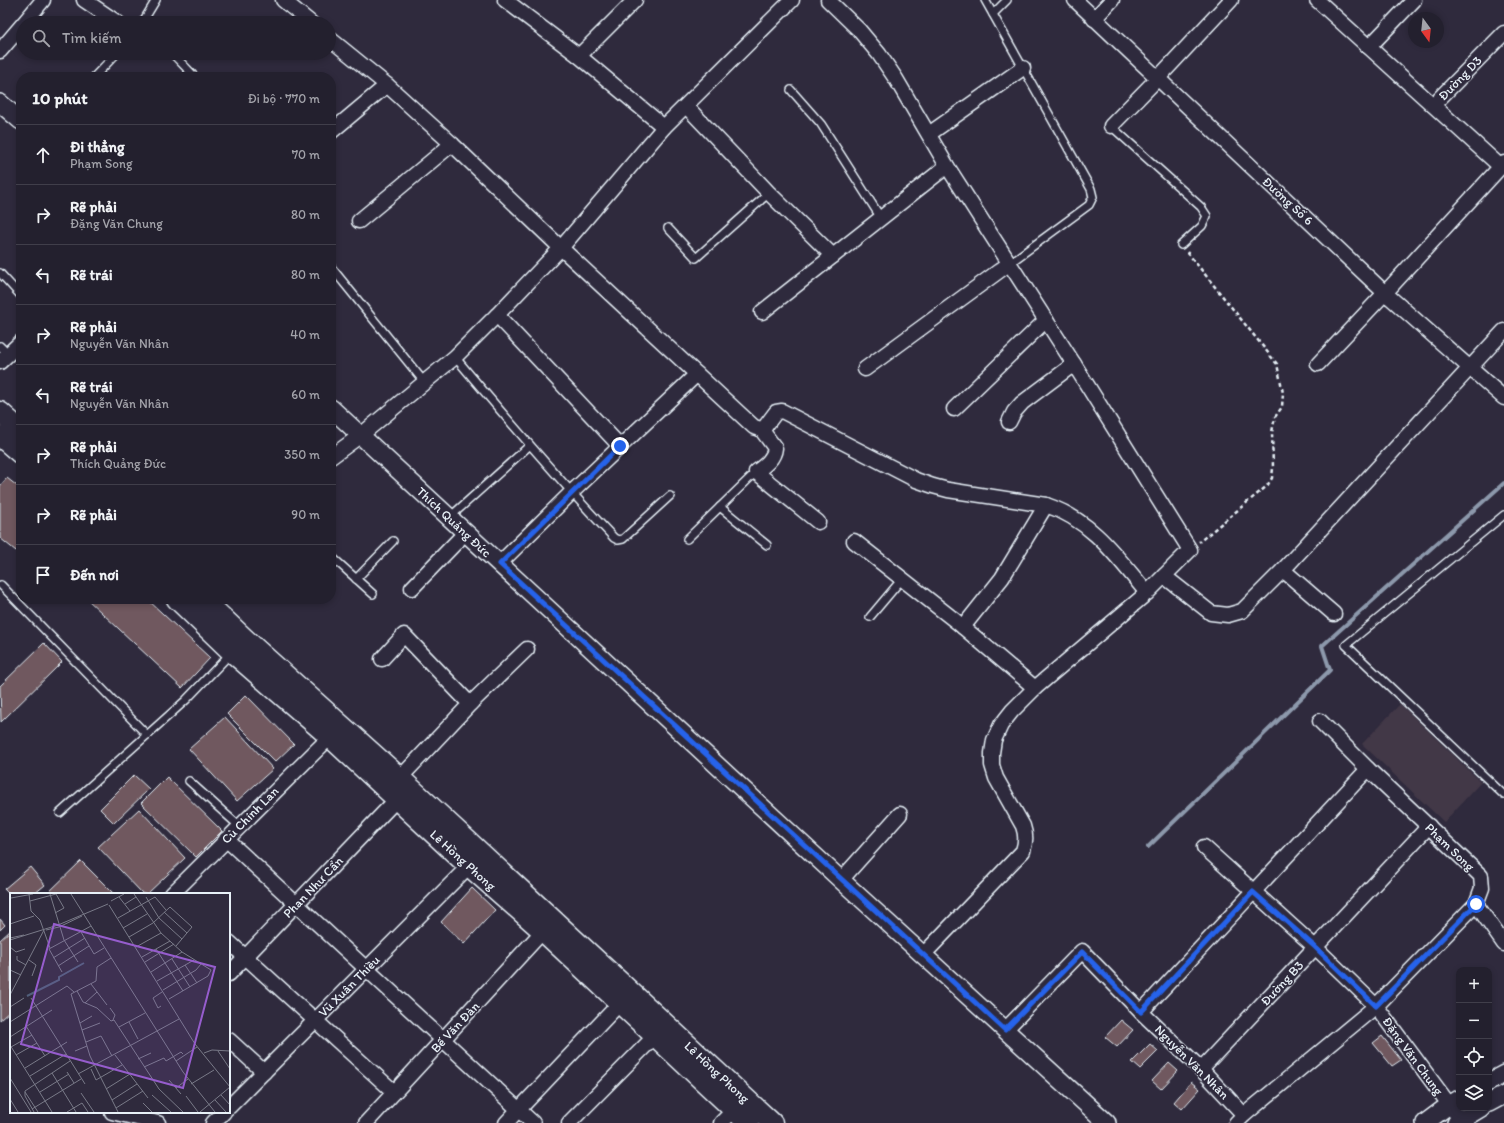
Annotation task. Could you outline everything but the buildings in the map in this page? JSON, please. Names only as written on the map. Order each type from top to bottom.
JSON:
[{"type":"main road","points":[[0,412],[16,426]]},
{"type":"main road","points":[[0,436],[16,450]]},
{"type":"main road","name":"Lê Hồng Phong","points":[[184,604],[238,645],[400,778],[548,926],[620,1003],[655,1036],[735,1119]]},
{"type":"main road","name":"Lê Hồng Phong","points":[[207,604],[238,645],[330,737],[469,866],[548,926],[772,1123]]},
{"type":"street","points":[[30,16],[43,0]]},
{"type":"street","points":[[84,0],[108,16]]},
{"type":"street","points":[[283,0],[302,16]]},
{"type":"street","points":[[505,0],[579,56],[664,127]]},
{"type":"street","points":[[579,56],[635,0]]},
{"type":"street","points":[[336,452],[361,435],[425,383],[455,357],[498,315],[561,248],[664,127],[792,0]]},
{"type":"street","points":[[828,0],[860,30],[896,79],[947,166],[1074,364],[1190,550],[1147,593],[1035,688],[1012,711],[1001,725],[994,740],[992,766],[996,778],[1023,826],[1026,842],[1023,851],[923,955]]},
{"type":"street","name":"Đường Số 6","points":[[1074,0],[1385,293],[1469,369],[1504,398]]},
{"type":"street","points":[[1094,19],[1112,0]]},
{"type":"street","points":[[1111,126],[1231,0]]},
{"type":"street","points":[[1317,0],[1502,165],[1318,364]]},
{"type":"street","points":[[1369,47],[1414,0]]},
{"type":"street","points":[[0,51],[16,32]]},
{"type":"street","name":"Đường D3","points":[[1434,105],[1504,33]]},
{"type":"street","points":[[336,44],[387,85],[754,427],[761,429],[775,448],[775,453],[769,462],[756,472],[818,522]]},
{"type":"street","points":[[928,134],[1024,68]]},
{"type":"street","points":[[336,128],[387,85]]},
{"type":"street","points":[[0,103],[16,117]]},
{"type":"street","points":[[686,106],[769,193],[833,256]]},
{"type":"street","points":[[359,221],[452,144]]},
{"type":"street","points":[[762,312],[947,166]]},
{"type":"street","points":[[865,369],[1010,263]]},
{"type":"street","points":[[498,315],[620,446]]},
{"type":"street","points":[[954,409],[1046,320]]},
{"type":"street","points":[[1164,576],[1211,613],[1228,615],[1242,611],[1283,570],[1504,331]]},
{"type":"street","points":[[3,354],[16,345]]},
{"type":"street","points":[[1009,422],[1014,412],[1022,403],[1074,364]]},
{"type":"street","points":[[500,564],[571,493],[698,374]]},
{"type":"street","points":[[761,429],[764,428],[776,412],[782,411],[916,480],[948,490],[1046,505],[1061,510],[1092,531],[1104,542],[1147,593]]},
{"type":"street","name":"Thích Quảng Đức","points":[[336,412],[841,880],[1107,1123]]},
{"type":"street","points":[[963,627],[1002,578],[1046,505]]},
{"type":"street","points":[[412,588],[466,532]]},
{"type":"street","points":[[854,541],[963,627],[1035,688]]},
{"type":"street","points":[[1283,570],[1334,614]]},
{"type":"street","points":[[382,659],[404,635],[470,704]]},
{"type":"street","points":[[400,778],[470,704],[528,649]]},
{"type":"street","name":"Phạm Song","points":[[1240,1119],[1376,1006],[1476,904],[1482,888],[1481,876],[1368,769],[1320,721]]},
{"type":"street","name":"Cù Chính Lan","points":[[174,893],[239,826],[330,737]]},
{"type":"street","points":[[1141,1012],[1368,769]]},
{"type":"street","name":"Phan Như Cẩn","points":[[230,973],[397,799]]},
{"type":"street","points":[[841,880],[900,814]]},
{"type":"street","name":"Đường B3","points":[[1201,1069],[1428,826]]},
{"type":"street","points":[[226,839],[533,1123]]},
{"type":"street","name":"Đặng Văn Chung","points":[[1204,847],[1315,947],[1376,1006],[1454,1102],[1460,1122]]},
{"type":"street","name":"Vũ Xuân Thiều","points":[[230,1106],[469,866]]},
{"type":"street","points":[[1476,904],[1504,944]]},
{"type":"street","name":"Bế Văn Đàn","points":[[366,1123],[548,926]]},
{"type":"street","points":[[230,943],[394,1092]]},
{"type":"street","name":"Nguyễn Văn Nhân","points":[[1005,1030],[1082,952],[1141,1012],[1201,1069],[1240,1119]]},
{"type":"street","points":[[506,1123],[620,1003]]},
{"type":"street","points":[[569,1123],[655,1036]]},
{"type":"street","points":[[230,1041],[264,1072]]},
{"type":"street","points":[[1492,1080],[1504,1074]]},
{"type":"street","points":[[1492,1101],[1504,1095]]},
{"type":"street","points":[[1425,1123],[1454,1102]]},
{"type":"street","points":[[1460,1122],[1476,1111]]},
{"type":"street","points":[[124,1113],[135,1114],[158,1123]]},
{"type":"street","points":[[213,1123],[223,1113]]},
{"type":"lane","points":[[147,16],[156,0]]},
{"type":"lane","points":[[984,0],[1024,68],[1091,189],[1093,197],[1089,205],[1010,263]]},
{"type":"lane","points":[[993,14],[1007,0]]},
{"type":"lane","points":[[99,72],[110,60]]},
{"type":"lane","points":[[179,60],[190,72]]},
{"type":"lane","points":[[791,90],[821,124],[881,218]]},
{"type":"lane","points":[[1111,126],[1201,207],[1207,216],[1202,226],[1181,245]]},
{"type":"lane","points":[[668,228],[696,258],[769,193]]},
{"type":"lane","points":[[0,273],[16,291]]},
{"type":"lane","points":[[336,273],[425,383]]},
{"type":"lane","points":[[455,357],[529,446],[614,538],[618,540],[623,539],[670,496]]},
{"type":"lane","points":[[450,517],[529,446]]},
{"type":"lane","points":[[687,539],[756,472]]},
{"type":"lane","points":[[720,507],[767,545]]},
{"type":"lane","points":[[1504,515],[1346,644],[1504,795]]},
{"type":"lane","points":[[356,579],[393,541]]},
{"type":"lane","points":[[336,561],[373,594]]},
{"type":"lane","points":[[870,617],[902,578]]},
{"type":"lane","points":[[0,585],[16,601]]},
{"type":"lane","points":[[19,604],[147,735]]},
{"type":"lane","points":[[60,813],[186,700],[238,645]]},
{"type":"lane","points":[[189,781],[239,826]]},
{"type":"path","points":[[1181,245],[1277,364],[1283,393],[1282,407],[1275,417],[1272,432],[1272,478],[1267,486],[1190,550]]},
{"type":"shaded area","points":[[1400,704],[1481,782],[1444,822],[1362,744]]},
{"type":"waterway","points":[[1148,847],[1330,670],[1322,646],[1504,483]]},
{"type":"route","points":[[620,446],[500,564],[1005,1030],[1082,952],[1141,1012],[1253,892],[1315,947],[1376,1006],[1476,904]]}]
